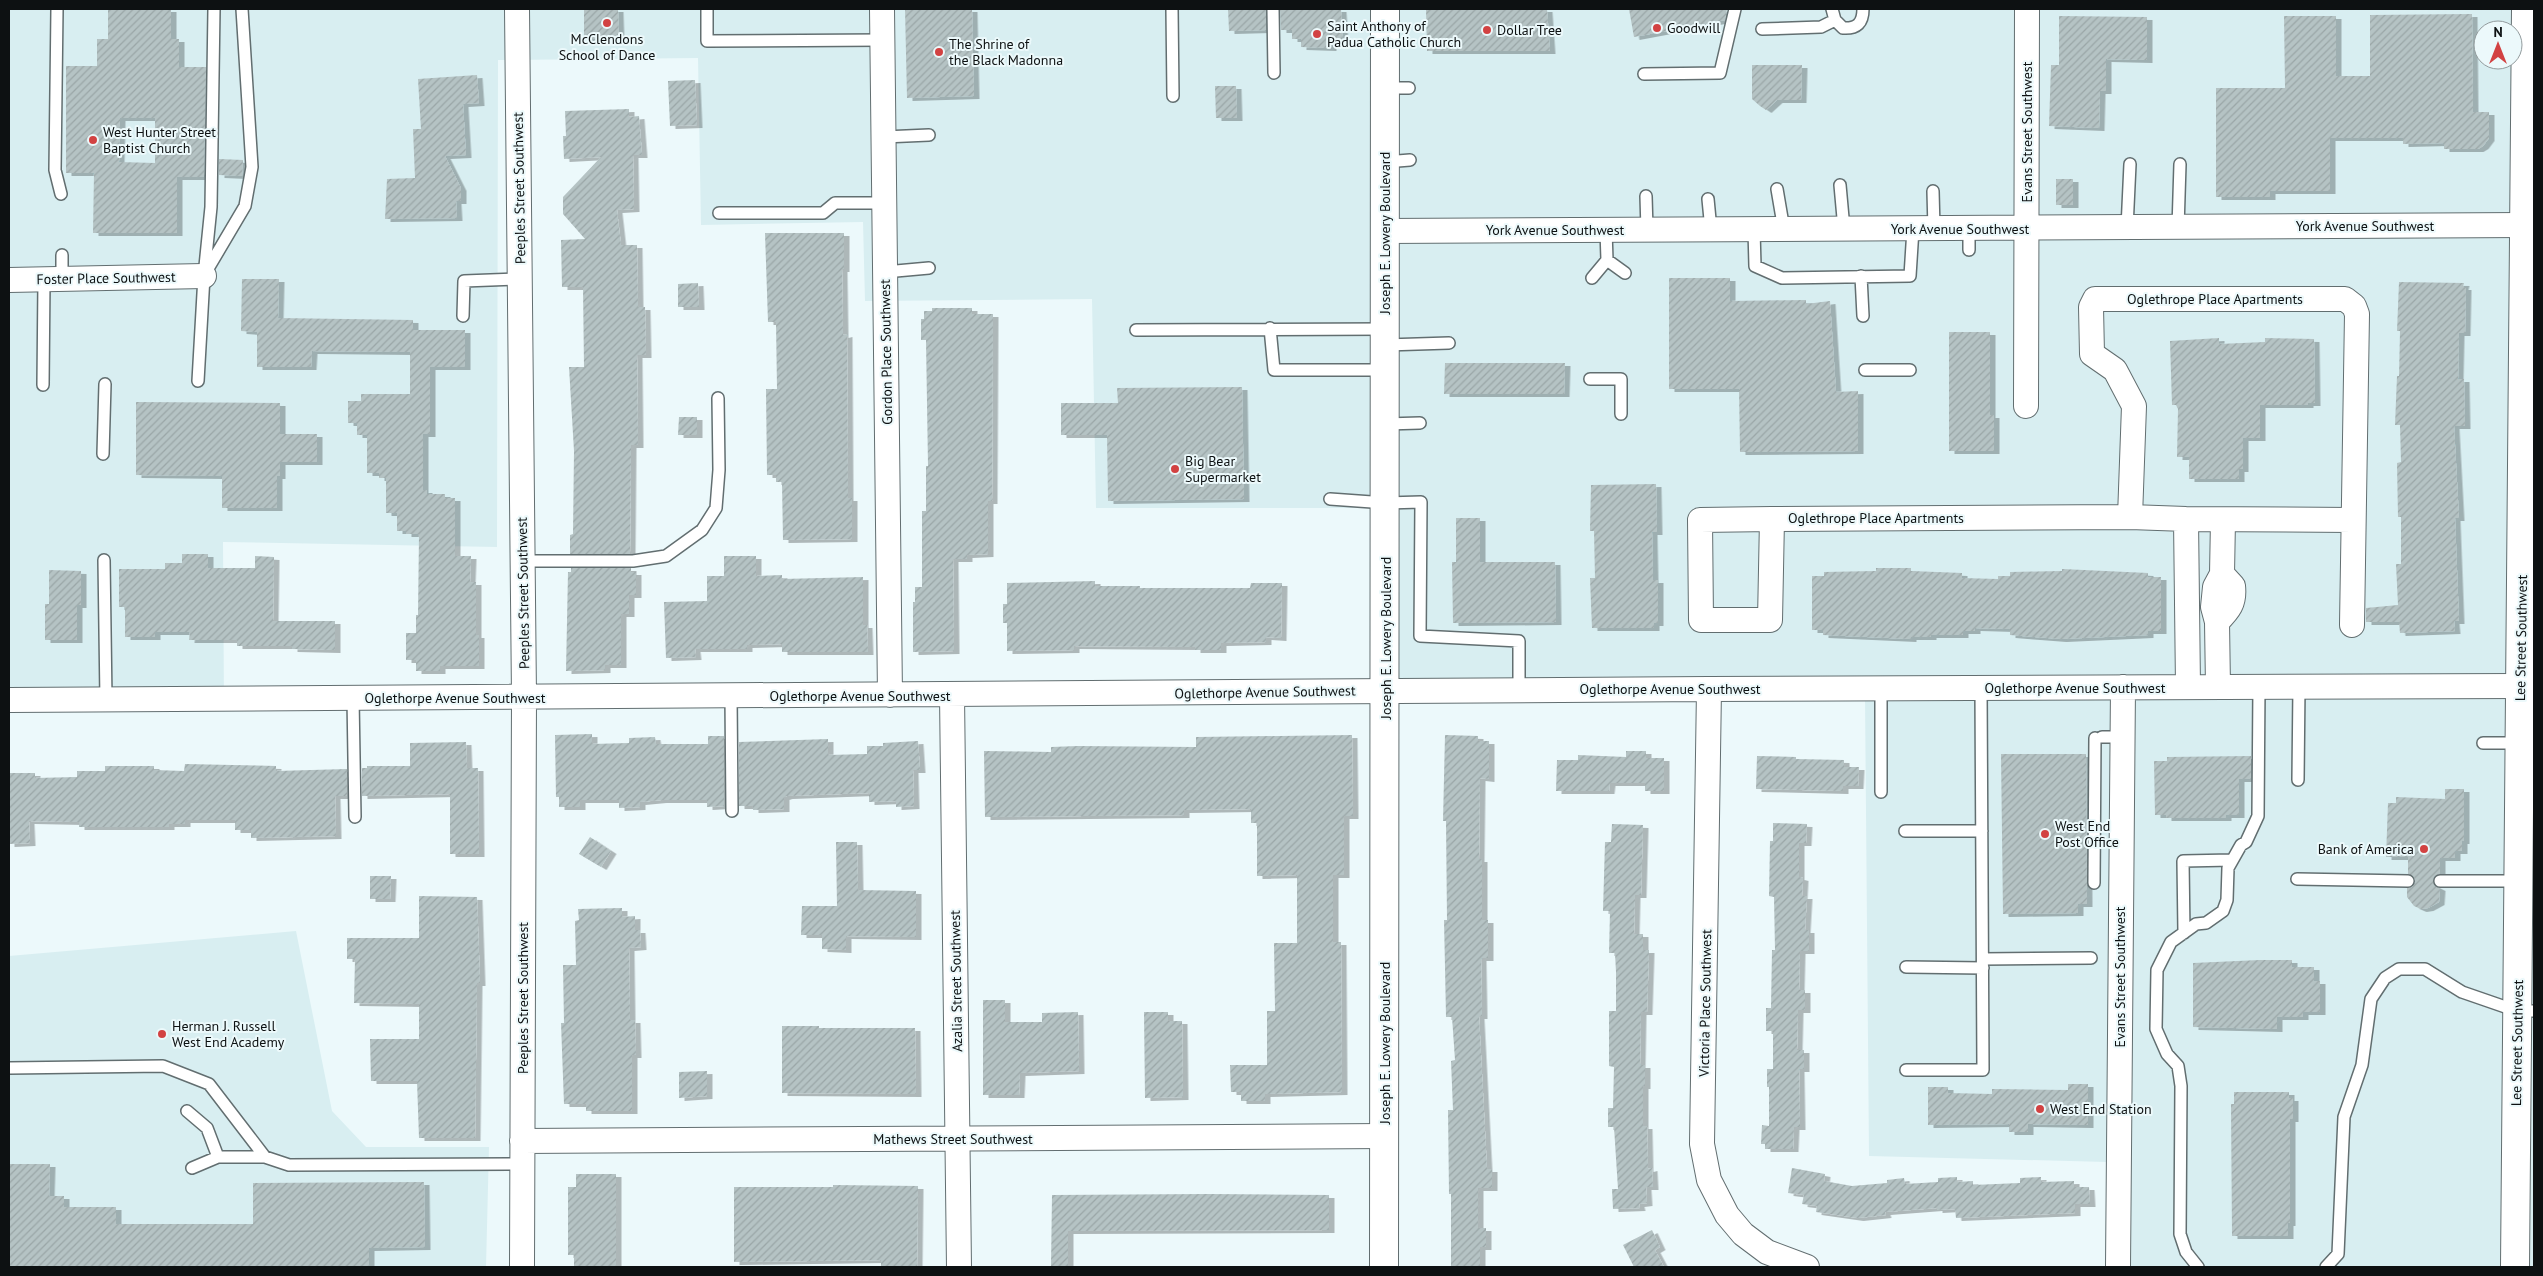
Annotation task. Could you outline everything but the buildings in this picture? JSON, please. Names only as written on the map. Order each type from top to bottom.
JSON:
[{"type":"street","name":"Peeples Street Southwest","points":[[517,9],[524,697],[522,1267]]},
{"type":"street","name":"Gordon Place Southwest","points":[[882,9],[890,695]]},
{"type":"street","name":"Joseph E. Lowery Boulevard","points":[[1384,1267],[1385,231],[1398,161],[1397,88],[1385,9]]},
{"type":"street","name":"Evans Street Southwest","points":[[2026,406],[2027,9]]},
{"type":"street","name":"Lee Street Southwest","points":[[2515,1267],[2526,1011],[2518,881],[2524,819],[2520,743],[2520,686],[2528,468],[2530,225],[2528,13]]},
{"type":"street","name":"York Avenue Southwest","points":[[1385,231],[1924,229],[1969,239],[2027,229],[2530,225]]},
{"type":"street","name":"Foster Place Southwest","points":[[9,280],[204,276]]},
{"type":"street","name":"Oglethrope Place Apartments","points":[[2130,517],[2134,406],[2115,370],[2092,354],[2091,307],[2095,299],[2345,299],[2354,306],[2356,314],[2352,625]]},
{"type":"street","name":"Oglethrope Place Apartments","points":[[1772,519],[1770,620],[1701,620],[1700,520],[1772,519],[2130,517],[2222,520],[2353,520]]},
{"type":"street","points":[[2186,519],[2188,687]]},
{"type":"street","points":[[2218,687],[2216,622],[2229,610],[2234,599],[2234,586],[2222,574],[2222,520]]},
{"type":"street","name":"Oglethorpe Avenue Southwest","points":[[9,700],[1519,690],[2520,686]]},
{"type":"street","name":"Evans Street Southwest","points":[[2118,1267],[2106,738],[2123,687]]},
{"type":"street","name":"Victoria Place Southwest","points":[[1709,689],[1702,1144],[1709,1180],[1726,1215],[1743,1234],[1767,1252],[1807,1267]]},
{"type":"street","name":"Azalia Street Southwest","points":[[952,695],[959,1267]]},
{"type":"street","name":"Mathews Street Southwest","points":[[522,1153],[958,1139],[1385,1136]]},
{"type":"lane","points":[[57,9],[55,170],[61,194]]},
{"type":"lane","points":[[198,381],[204,276],[211,207],[214,9]]},
{"type":"lane","points":[[204,276],[245,206],[252,167],[242,9]]},
{"type":"lane","points":[[706,9],[707,41],[883,40]]},
{"type":"lane","points":[[1172,9],[1173,96]]},
{"type":"lane","points":[[1273,9],[1274,73]]},
{"type":"lane","points":[[1644,74],[1720,72],[1734,21],[1735,9]]},
{"type":"lane","points":[[1762,29],[1821,27],[1834,14],[1843,28],[1854,28],[1863,19],[1863,9]]},
{"type":"lane","points":[[884,137],[929,135]]},
{"type":"lane","points":[[2127,228],[2130,164]]},
{"type":"lane","points":[[2178,228],[2180,164]]},
{"type":"lane","points":[[1840,185],[1844,229]]},
{"type":"lane","points":[[1777,189],[1784,230]]},
{"type":"lane","points":[[1754,230],[1755,266],[1782,278],[1910,276],[1933,191]]},
{"type":"lane","points":[[1646,196],[1647,230]]},
{"type":"lane","points":[[1708,199],[1712,230]]},
{"type":"lane","points":[[718,214],[822,214],[835,203],[884,203]]},
{"type":"lane","points":[[1592,278],[1607,260],[1606,230]]},
{"type":"lane","points":[[42,385],[53,280],[62,255]]},
{"type":"lane","points":[[1607,260],[1625,273]]},
{"type":"lane","points":[[885,272],[929,268]]},
{"type":"lane","points":[[1861,276],[1863,316]]},
{"type":"lane","points":[[463,316],[464,280],[520,279]]},
{"type":"lane","points":[[1270,328],[1274,370],[1386,348],[1449,344]]},
{"type":"lane","points":[[1136,330],[1270,328],[1386,348]]},
{"type":"lane","points":[[1865,370],[1910,370]]},
{"type":"lane","points":[[1590,380],[1621,379],[1621,414]]},
{"type":"lane","points":[[103,454],[105,384]]},
{"type":"lane","points":[[523,561],[633,561],[666,556],[702,530],[716,508],[719,470],[718,398]]},
{"type":"lane","points":[[1386,424],[1420,423]]},
{"type":"lane","points":[[1330,499],[1386,503],[1421,502],[1420,636],[1519,641],[1519,690]]},
{"type":"lane","points":[[104,560],[106,700]]},
{"type":"lane","points":[[2198,1267],[2186,1252],[2180,1234],[2182,1086],[2178,1066],[2167,1054],[2156,1029],[2157,970],[2171,942],[2196,924],[2206,923],[2223,911],[2227,900],[2228,868],[2241,845],[2246,842],[2258,816],[2259,686]]},
{"type":"lane","points":[[2298,780],[2299,686]]},
{"type":"lane","points":[[1881,688],[1881,792]]},
{"type":"lane","points":[[1906,1070],[1983,1070],[1981,688]]},
{"type":"lane","points":[[731,696],[732,811]]},
{"type":"lane","points":[[354,698],[355,817]]},
{"type":"lane","points":[[2094,883],[2106,738]]},
{"type":"lane","points":[[2483,743],[2520,743]]},
{"type":"lane","points":[[1905,832],[1982,831]]},
{"type":"lane","points":[[2184,933],[2183,861],[2232,860]]},
{"type":"lane","points":[[2297,879],[2408,881]]},
{"type":"lane","points":[[2440,881],[2518,881]]},
{"type":"lane","points":[[1906,967],[2091,958]]},
{"type":"lane","points":[[2327,1267],[2338,1254],[2344,1117],[2362,1065],[2371,999],[2385,978],[2399,969],[2425,969],[2462,992],[2526,1011]]},
{"type":"lane","points":[[9,1068],[163,1066],[209,1084],[265,1157]]},
{"type":"lane","points":[[187,1111],[207,1128],[218,1157]]},
{"type":"lane","points":[[192,1168],[218,1157],[265,1157],[289,1165],[522,1153]]},
{"type":"shaded area","points":[[9,9],[2534,9],[2534,1267],[2105,1267],[2107,1162],[1869,1156],[1865,696],[1370,695],[1373,508],[1096,508],[1092,299],[865,301],[863,222],[701,225],[698,58],[498,60],[497,547],[223,542],[224,710],[9,710]]},
{"type":"shaded area","name":"Herman J. Russell West End Academy","points":[[296,931],[332,1111],[366,1147],[489,1147],[486,1267],[9,1267],[9,956]]},
{"type":"place","name":"McClendons School of Dance","points":[[607,23]]},
{"type":"place","name":"Goodwill","points":[[1657,28]]},
{"type":"place","name":"Dollar Tree","points":[[1487,30]]},
{"type":"place","name":"Saint Anthony of Padua Catholic Church","points":[[1317,34]]},
{"type":"place","name":"The Shrine of the Black Madonna","points":[[939,52]]},
{"type":"place","name":"West Hunter Street Baptist Church","points":[[93,140]]},
{"type":"place","name":"Big Bear Supermarket","points":[[1175,469]]},
{"type":"place","name":"West End Post Office","points":[[2045,834]]},
{"type":"place","name":"Bank of America","points":[[2424,849]]},
{"type":"place","name":"Herman J. Russell West End Academy","points":[[162,1034]]},
{"type":"place","name":"West End Station","points":[[2040,1109]]}]
